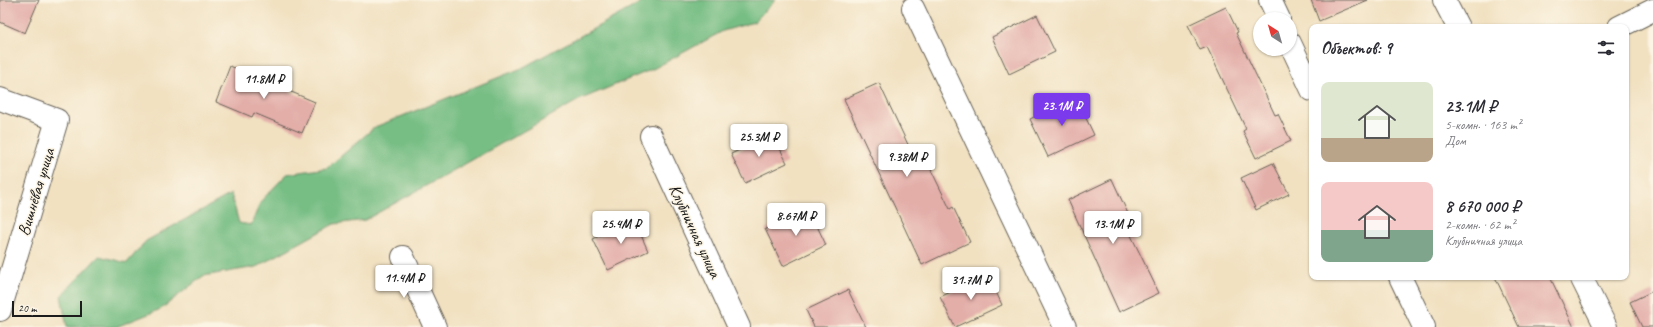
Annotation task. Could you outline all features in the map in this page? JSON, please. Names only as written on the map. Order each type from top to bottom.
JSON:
[{"type":"street","points":[[1270,0],[1276,12]]},
{"type":"street","points":[[1444,0],[1456,24]]},
{"type":"street","points":[[912,8],[1065,327]]},
{"type":"street","points":[[1625,24],[1653,10]]},
{"type":"street","points":[[1296,56],[1309,84]]},
{"type":"street","name":"Вишнёвая улица","points":[[0,99],[57,120],[0,310]]},
{"type":"street","name":"Клубничная улица","points":[[651,136],[739,327]]},
{"type":"street","points":[[403,257],[435,327]]},
{"type":"street","points":[[1401,280],[1424,327]]},
{"type":"street","points":[[1582,280],[1606,327]]},
{"type":"green space","points":[[646,0],[776,0],[754,22],[723,31],[653,69],[579,100],[365,220],[334,224],[256,267],[203,276],[161,309],[116,327],[67,327],[61,296],[99,256],[127,263],[146,241],[231,194],[239,223],[251,225],[261,201],[287,174],[327,168],[375,127],[522,68]]},
{"type":"building","points":[[0,0],[39,0],[25,33],[0,22]]},
{"type":"building","points":[[1311,0],[1368,0],[1319,21]]},
{"type":"building","points":[[1226,7],[1238,32],[1236,33],[1275,115],[1278,114],[1291,141],[1256,158],[1243,131],[1246,129],[1207,47],[1200,50],[1188,25]]},
{"type":"building","points":[[1037,15],[1055,52],[1009,74],[992,37]]},
{"type":"building","points":[[230,66],[315,102],[302,133],[254,113],[252,117],[216,102]]},
{"type":"building","points":[[879,83],[911,151],[920,147],[950,209],[953,207],[970,242],[922,265],[844,99]]},
{"type":"building","points":[[1076,97],[1094,135],[1048,157],[1030,119]]},
{"type":"building","points":[[773,134],[787,163],[745,183],[731,154]]},
{"type":"building","points":[[1273,163],[1289,194],[1256,210],[1241,178]]},
{"type":"building","points":[[1112,179],[1130,218],[1124,221],[1159,293],[1119,312],[1068,200]]},
{"type":"building","points":[[809,209],[826,245],[783,266],[765,229]]},
{"type":"building","points":[[634,219],[648,251],[608,270],[593,239]]},
{"type":"building","points":[[988,274],[1002,305],[955,327],[940,297]]},
{"type":"building","points":[[1496,280],[1551,280],[1574,327],[1519,327]]},
{"type":"building","points":[[848,290],[866,327],[814,327],[806,310]]},
{"type":"building","points":[[1653,291],[1653,327],[1642,327],[1630,302]]}]
